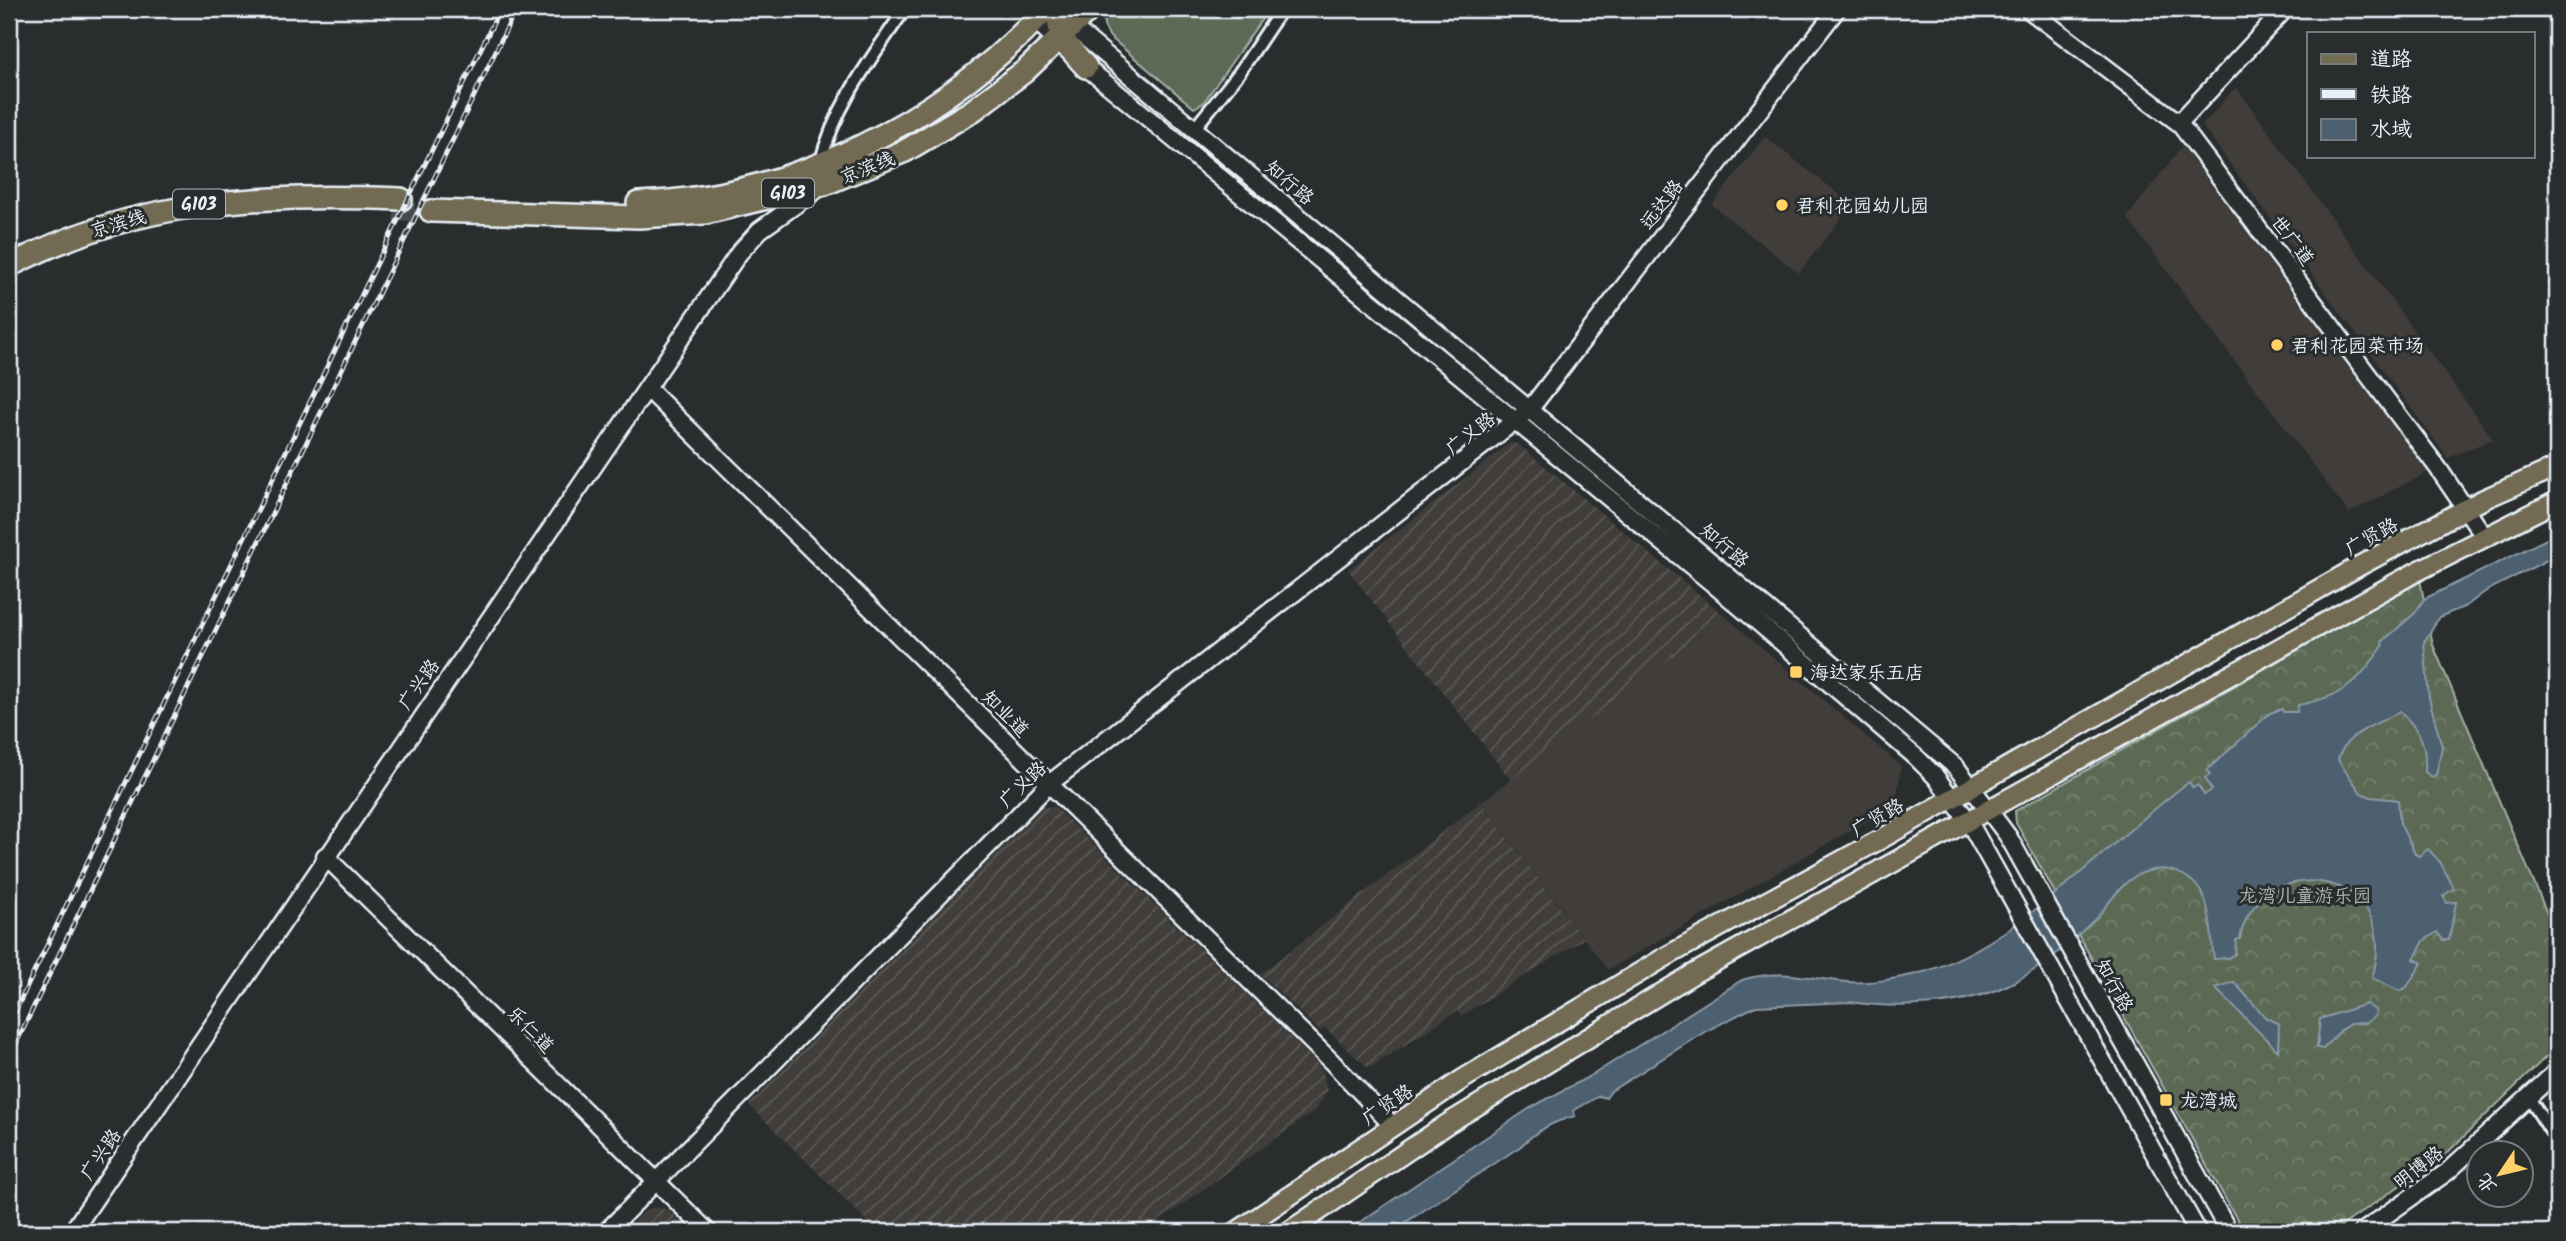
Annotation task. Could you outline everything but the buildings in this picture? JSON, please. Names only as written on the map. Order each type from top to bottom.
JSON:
[{"type":"highway","name":"京滨线","points":[[822,175],[1056,21],[1092,9]]},
{"type":"highway","name":"京滨线","points":[[434,206],[639,217],[705,214],[822,175],[878,164],[930,137],[993,97],[1056,21]]},
{"type":"highway","points":[[1056,21],[1093,60]]},
{"type":"highway","name":"京滨线","points":[[9,266],[80,234],[176,207],[226,200],[397,204],[277,208],[173,220],[99,240],[55,257],[9,281]]},
{"type":"main road","name":"广贤路","points":[[1236,1232],[1393,1126],[1573,1011],[2466,509],[2557,467]]},
{"type":"main road","points":[[1288,1232],[1447,1124],[1608,1025],[1990,809],[2484,536],[2557,500]]},
{"type":"street","points":[[822,175],[827,137],[845,96],[905,9]]},
{"type":"street","points":[[1092,9],[1090,31],[1093,60]]},
{"type":"street","points":[[1194,129],[1238,73],[1282,9]]},
{"type":"street","name":"远达路","points":[[1517,422],[1530,410],[1837,9]]},
{"type":"street","name":"世广道","points":[[2028,9],[2179,123],[2484,536]]},
{"type":"street","points":[[2179,123],[2285,9]]},
{"type":"street","name":"知行路","points":[[1093,60],[1194,129],[1944,755],[1973,785],[1990,809],[2041,892],[2230,1232]]},
{"type":"street","name":"知行路","points":[[1093,60],[1517,422],[1916,757],[1952,797],[1969,822],[2198,1232]]},
{"type":"street","name":"广兴路","points":[[72,1232],[739,253],[760,230],[822,175]]},
{"type":"street","name":"知业道","points":[[648,389],[1393,1126]]},
{"type":"street","name":"广义路","points":[[606,1232],[1048,784],[1517,422]]},
{"type":"street","name":"乐仁道","points":[[326,856],[708,1232]]},
{"type":"street","name":"明博路","points":[[2362,1232],[2447,1172],[2557,1071]]},
{"type":"street","points":[[2529,1098],[2557,1141]]},
{"type":"shaded area","points":[[2236,87],[2493,439],[2448,458],[2202,126]]},
{"type":"shaded area","name":"君利花园幼儿园","points":[[1765,137],[1852,204],[1799,273],[1712,205]]},
{"type":"shaded area","name":"君利花园菜市场","points":[[2182,146],[2428,472],[2349,513],[2127,218]]},
{"type":"shaded area","points":[[1510,443],[1518,444],[1725,616],[1511,780],[1348,570]]},
{"type":"shaded area","points":[[1725,616],[1901,766],[1896,804],[1608,970],[1481,802]]},
{"type":"shaded area","points":[[1481,802],[1584,939],[1461,1016],[1457,1011],[1373,1066],[1367,1067],[1325,1028],[1320,1031],[1260,974]]},
{"type":"shaded area","points":[[1042,807],[1055,807],[1321,1067],[1327,1091],[1316,1110],[1143,1232],[878,1232],[749,1105]]},
{"type":"shaded area","points":[[654,1207],[669,1210],[691,1232],[624,1232],[646,1210]]},
{"type":"green space","points":[[1108,9],[1269,9],[1203,103],[1194,108],[1110,37],[1104,26]]},
{"type":"green space","name":"龙湾儿童游乐园","points":[[2420,580],[2433,645],[2557,937],[2557,1046],[2448,1152],[2333,1232],[2244,1232],[2016,823],[2015,811]]},
{"type":"water","points":[[2557,534],[2557,559],[2551,558],[2486,591],[2466,606],[2439,617],[2424,642],[2429,698],[2442,747],[2436,775],[2432,777],[2425,772],[2425,753],[2421,738],[2400,711],[2355,735],[2342,750],[2338,760],[2361,793],[2398,800],[2400,823],[2415,854],[2419,856],[2428,849],[2440,862],[2454,888],[2443,896],[2447,903],[2456,902],[2449,940],[2443,940],[2437,932],[2424,941],[2414,959],[2422,963],[2407,987],[2399,991],[2372,978],[2377,940],[2368,911],[2349,892],[2324,883],[2297,883],[2272,892],[2251,911],[2240,939],[2236,940],[2235,954],[2228,958],[2214,959],[2209,914],[2200,890],[2193,882],[2175,872],[2144,872],[2129,880],[2069,944],[2014,982],[1976,996],[1934,1004],[1891,1006],[1851,1002],[1756,1006],[1706,1031],[1611,1091],[1606,1098],[1599,1096],[1573,1111],[1575,1116],[1553,1123],[1540,1131],[1391,1232],[1345,1232],[1530,1108],[1594,1074],[1742,980],[1770,975],[1795,975],[1847,982],[1882,981],[1916,974],[1953,961],[1989,942],[2059,891],[2189,782],[2193,788],[2198,785],[2204,795],[2212,790],[2205,778],[2210,775],[2207,770],[2270,713],[2282,709],[2283,712],[2297,712],[2298,705],[2327,697],[2348,687],[2383,646],[2382,642],[2415,613],[2424,599]]},
{"type":"water","points":[[2234,982],[2266,1018],[2279,1024],[2278,1051],[2215,988]]},
{"type":"water","points":[[2366,1004],[2375,1010],[2376,1015],[2366,1023],[2350,1024],[2323,1049],[2317,1048],[2320,1019]]},
{"type":"tunnel","points":[[394,210],[431,211]]},
{"type":"railway","points":[[9,1024],[500,9]]},
{"type":"railway","points":[[9,1058],[516,9]]},
{"type":"place","name":"君利花园幼儿园","points":[[1782,205]]},
{"type":"place","name":"君利花园菜市场","points":[[2277,345]]},
{"type":"place","name":"海达家乐五店","points":[[1796,672]]},
{"type":"place","name":"龙湾城","points":[[2166,1100]]}]
